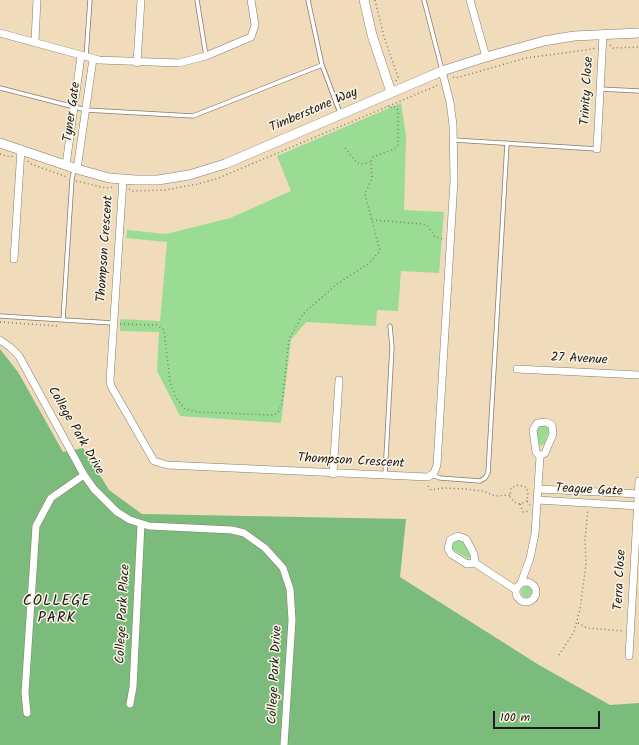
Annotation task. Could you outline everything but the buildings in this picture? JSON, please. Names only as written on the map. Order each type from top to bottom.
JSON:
[{"type":"street","points":[[35,42],[37,0]]},
{"type":"street","points":[[137,62],[141,0]]},
{"type":"street","points":[[0,33],[87,57],[137,62],[179,63],[206,56],[248,38],[253,34],[255,25],[251,0]]},
{"type":"street","points":[[364,0],[372,35],[392,92]]},
{"type":"street","points":[[470,0],[486,57]]},
{"type":"street","name":"Timberstone Way","points":[[0,143],[73,168],[123,179],[171,178],[208,170],[442,71],[486,57],[544,41],[603,34],[639,33]]},
{"type":"street","name":"Trinity Close","points":[[597,149],[603,34]]},
{"type":"street","name":"Tyner Gate","points":[[73,168],[74,107],[87,57]]},
{"type":"street","name":"Tyner Gate","points":[[73,168],[86,110],[87,57]]},
{"type":"street","points":[[432,475],[437,466],[454,180],[454,140],[450,102],[442,71]]},
{"type":"street","points":[[14,259],[21,150]]},
{"type":"street","name":"Thompson Crescent","points":[[123,179],[116,323],[110,371],[112,386],[150,455],[157,463],[422,478],[432,475]]},
{"type":"street","name":"College Park Drive","points":[[0,340],[10,347],[18,356],[84,475],[94,489],[117,512],[130,520],[149,526],[232,530],[244,534],[265,548],[283,568],[290,589],[292,613],[284,745]]},
{"type":"street","name":"27 Avenue","points":[[517,369],[639,375]]},
{"type":"street","points":[[333,474],[338,380]]},
{"type":"street","points":[[521,583],[528,581],[534,585],[536,591],[535,598],[529,602],[522,601],[517,597],[516,590],[521,583],[533,545],[540,456],[536,452],[533,430],[537,423],[546,422],[552,425],[553,434],[545,453],[540,456]]},
{"type":"street","points":[[27,713],[25,693],[36,526],[51,498],[84,475]]},
{"type":"street","name":"Terra Close","points":[[629,656],[639,481]]},
{"type":"street","name":"Teague Gate","points":[[538,489],[639,494]]},
{"type":"street","name":"Teague Gate","points":[[537,500],[638,506]]},
{"type":"street","name":"College Park Place","points":[[130,704],[133,687],[141,524]]},
{"type":"street","points":[[475,563],[516,590]]},
{"type":"lane","points":[[87,57],[90,0]]},
{"type":"lane","points":[[197,0],[206,56]]},
{"type":"lane","points":[[308,0],[322,65],[341,114]]},
{"type":"lane","points":[[424,0],[442,71]]},
{"type":"lane","points":[[0,88],[86,110],[193,116],[322,65]]},
{"type":"lane","points":[[600,89],[639,91]]},
{"type":"lane","points":[[454,140],[597,149]]},
{"type":"lane","points":[[432,475],[440,478],[480,481],[488,474],[507,144]]},
{"type":"lane","points":[[63,320],[73,168]]},
{"type":"lane","points":[[0,316],[116,323]]},
{"type":"lane","points":[[385,476],[392,347],[390,326]]},
{"type":"path","points":[[375,0],[381,25],[398,78],[397,80]]},
{"type":"path","points":[[610,45],[613,48],[639,47]]},
{"type":"path","points":[[452,77],[456,78],[526,58],[593,49],[595,47]]},
{"type":"path","points":[[116,323],[157,325],[164,330],[168,354],[170,382],[176,398],[185,409],[198,412],[272,415],[278,413],[282,403],[290,335],[305,312],[337,284],[368,264],[378,254],[379,244],[365,194],[372,178],[371,162],[373,157],[394,149],[398,145],[398,110],[394,106],[389,108],[387,102]]},
{"type":"path","points":[[345,148],[357,163],[363,164],[371,162]]},
{"type":"path","points":[[0,154],[10,157],[13,156]]},
{"type":"path","points":[[372,220],[422,224],[428,226],[435,237],[450,239]]},
{"type":"path","points":[[0,322],[61,326]]},
{"type":"path","points":[[510,495],[513,487],[522,485],[527,490],[527,501],[530,507],[527,513],[521,510],[520,504]]},
{"type":"path","points":[[428,486],[431,490],[443,488],[466,489],[483,491],[495,496],[510,495]]},
{"type":"path","points":[[510,495],[514,502],[520,504],[527,501]]},
{"type":"path","points":[[559,655],[574,632],[577,622],[586,569],[585,540],[588,508]]},
{"type":"path","points":[[577,622],[587,628],[630,632]]},
{"type":"green space","points":[[401,103],[406,136],[404,210],[444,212],[439,273],[401,271],[398,311],[377,310],[376,326],[306,322],[291,340],[281,423],[180,416],[157,371],[159,332],[120,331],[120,319],[160,321],[167,242],[126,238],[127,230],[166,234],[230,218],[291,191],[277,156]]},
{"type":"green space","points":[[0,349],[18,372],[63,452],[83,448],[109,490],[142,514],[406,519],[400,577],[539,665],[610,705],[639,703],[639,745],[0,745]]},
{"type":"green space","points":[[541,425],[547,426],[549,431],[544,444],[541,446],[539,445],[536,431]]},
{"type":"green space","points":[[458,540],[463,542],[471,555],[469,559],[452,549],[453,543]]},
{"type":"green space","points":[[525,586],[529,586],[533,592],[529,598],[525,598],[521,594],[521,590]]},
{"type":"district","name":"COLLEGE PARK","points":[[57,610]]}]
